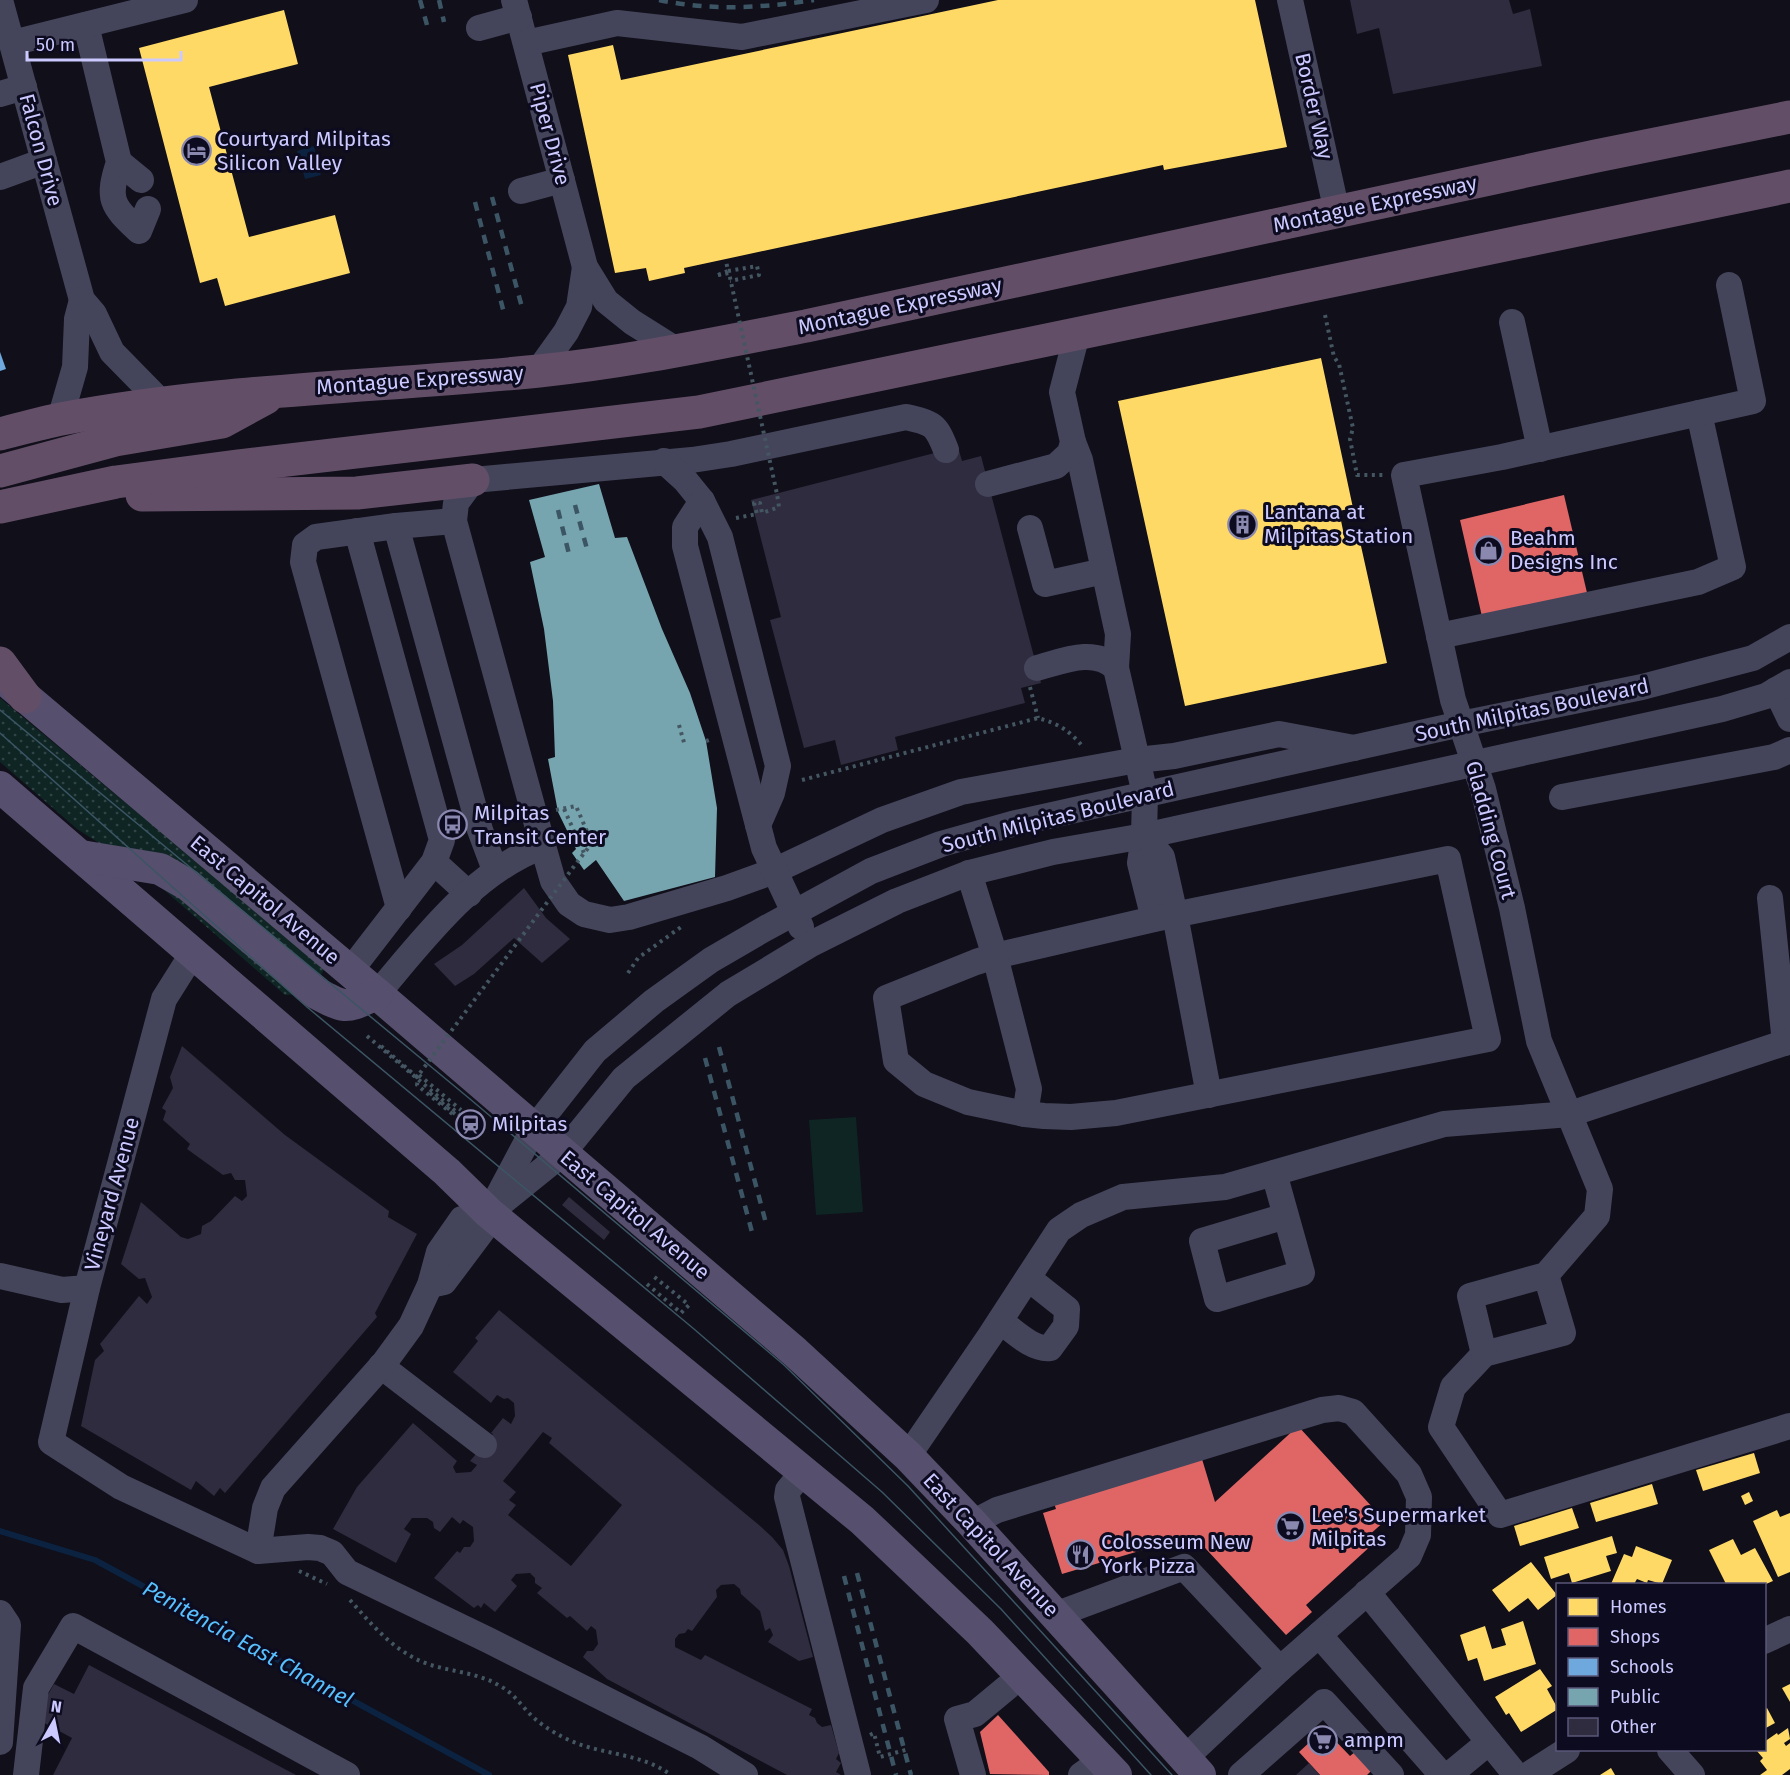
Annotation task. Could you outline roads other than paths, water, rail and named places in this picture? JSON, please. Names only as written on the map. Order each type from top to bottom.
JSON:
[{"type":"highway","points":[[1776,120],[1790,101]]},
{"type":"highway","name":"Montague Expressway","points":[[0,434],[60,419],[162,403],[280,391],[538,371],[608,363],[678,351],[818,324],[1596,156],[1776,120]]},
{"type":"highway","points":[[2,508],[116,482],[699,412],[1790,186]]},
{"type":"highway","points":[[0,471],[115,440],[222,422],[280,391]]},
{"type":"highway","points":[[63,493],[177,496],[357,493],[473,480]]},
{"type":"highway","points":[[0,663],[25,697]]},
{"type":"main road","name":"East Capitol Avenue","points":[[0,676],[755,1317],[908,1456],[972,1523],[1192,1766]]},
{"type":"main road","points":[[0,787],[447,1172],[489,1213],[862,1520],[1022,1675],[1099,1770]]},
{"type":"main road","points":[[81,856],[160,870],[173,875],[188,885],[316,993],[337,1005],[349,1006],[377,994]]},
{"type":"street","name":"Falcon Drive","points":[[0,0],[12,43],[12,91],[44,161],[82,300],[94,314],[112,352],[162,403]]},
{"type":"street","points":[[12,43],[185,0]]},
{"type":"street","points":[[526,43],[617,23],[742,38],[926,0]]},
{"type":"street","name":"Border Way","points":[[1290,0],[1337,212]]},
{"type":"street","points":[[479,28],[517,8]]},
{"type":"street","name":"Piper Drive","points":[[517,8],[585,267],[606,301],[632,322],[678,351]]},
{"type":"street","points":[[86,24],[119,162],[113,182],[113,201],[122,216],[139,231],[148,208]]},
{"type":"street","points":[[0,177],[44,161]]},
{"type":"street","points":[[119,162],[141,180]]},
{"type":"street","points":[[521,191],[562,180]]},
{"type":"street","name":"Piper Drive","points":[[538,371],[566,332],[579,307],[585,267]]},
{"type":"street","points":[[1512,322],[1540,448],[1752,402],[1729,285]]},
{"type":"street","name":"Falcon Drive","points":[[60,419],[75,367],[77,319],[82,300]]},
{"type":"street","points":[[1077,334],[1062,392],[1073,442],[1080,460],[1118,634],[1116,668],[1145,794],[1144,836],[1162,857],[1164,917],[1209,1095]]},
{"type":"street","points":[[1439,636],[1698,582],[1733,567],[1699,413]]},
{"type":"street","points":[[946,450],[939,431],[926,422],[906,417],[731,454],[692,460],[473,480],[456,504],[454,521],[553,881],[568,904],[584,914],[610,920],[629,917],[774,872],[882,820],[961,792],[1137,760],[1174,756],[1279,734],[1354,748]]},
{"type":"street","points":[[988,484],[1056,466],[1070,453],[1073,442]]},
{"type":"street","name":"Gladding Court","points":[[1540,448],[1404,475],[1453,700],[1483,789],[1512,908],[1539,1041],[1600,1189],[1597,1216],[1546,1275]]},
{"type":"street","points":[[664,461],[685,480],[702,501],[720,537],[778,766],[772,793],[758,825]]},
{"type":"street","points":[[702,501],[685,527],[685,546],[764,848],[793,912],[811,944]]},
{"type":"street","points":[[399,908],[303,562],[305,545],[316,537],[454,521]]},
{"type":"street","points":[[396,526],[480,830],[495,870]]},
{"type":"street","points":[[1030,528],[1045,584],[1104,571]]},
{"type":"street","points":[[350,971],[434,862],[442,840],[357,531]]},
{"type":"street","name":"South Milpitas Boulevard","points":[[489,1213],[533,1130],[596,1051],[654,1001],[711,960],[793,912],[871,871],[941,844],[1012,824],[1461,724],[1642,687],[1715,669],[1753,658],[1790,637]]},
{"type":"street","points":[[1033,677],[1086,655],[1107,660],[1116,668]]},
{"type":"street","points":[[1783,686],[1790,719]]},
{"type":"street","name":"South Milpitas Boulevard","points":[[489,1213],[562,1154],[624,1078],[728,994],[811,944],[897,901],[969,873],[1053,852],[1144,836],[1722,709],[1766,696],[1783,686]]},
{"type":"street","points":[[1562,797],[1774,757],[1790,750]]},
{"type":"street","points":[[377,994],[435,925],[495,870],[519,855],[543,846]]},
{"type":"street","points":[[1448,859],[1488,1039],[1116,1113],[1071,1117],[1025,1114],[968,1102],[924,1084],[896,1062],[886,998],[995,956],[1164,917],[1448,859]]},
{"type":"street","points":[[434,862],[469,894]]},
{"type":"street","points":[[969,873],[995,956],[1029,1089],[1025,1114]]},
{"type":"street","points":[[908,1456],[1059,1230],[1081,1215],[1123,1197],[1225,1187],[1444,1124],[1570,1114],[1787,1042],[1777,986],[1770,898]]},
{"type":"street","name":"Vineyard Avenue","points":[[193,953],[164,999],[87,1288],[51,1442],[121,1487],[258,1551]]},
{"type":"street","points":[[1274,1173],[1286,1216]]},
{"type":"street","points":[[489,1213],[462,1219],[439,1252],[430,1285],[411,1326],[381,1366],[273,1488],[266,1508],[258,1551],[312,1547],[332,1553],[347,1572],[700,1747],[745,1775]]},
{"type":"street","points":[[1484,1354],[1470,1296],[1546,1275],[1563,1333],[1484,1354],[1453,1387],[1441,1427],[1500,1515],[1790,1426]]},
{"type":"street","points":[[0,1276],[62,1290],[87,1288]]},
{"type":"street","points":[[1000,1321],[1035,1346],[1043,1348],[1050,1348],[1066,1326],[1067,1309],[1028,1278]]},
{"type":"street","points":[[381,1366],[484,1445]]},
{"type":"street","points":[[972,1523],[997,1510],[1322,1410],[1339,1408],[1353,1412],[1409,1474],[1419,1497],[1418,1535],[1409,1556],[1280,1669],[1192,1766]]},
{"type":"street","points":[[803,1472],[788,1490],[787,1497],[858,1775]]},
{"type":"street","points":[[1055,1615],[1184,1567],[1280,1669]]},
{"type":"street","points":[[1367,1592],[1516,1775]]},
{"type":"street","points":[[0,1613],[8,1625],[0,1742]]},
{"type":"street","points":[[26,1775],[36,1688],[73,1626],[347,1775]]},
{"type":"street","points":[[1766,1640],[1790,1629]]},
{"type":"street","points":[[1319,1635],[1442,1775]]},
{"type":"street","points":[[973,1775],[957,1719],[975,1714],[1022,1675]]},
{"type":"street","points":[[1245,1774],[1324,1702],[1391,1775]]},
{"type":"street","points":[[1449,1775],[1490,1742]]},
{"type":"street","points":[[1528,1775],[1564,1751]]},
{"type":"street","points":[[1672,1751],[1692,1775]]},
{"type":"water","points":[[314,146],[321,175],[305,179],[297,151]]},
{"type":"waterway","name":"Penitencia East Channel","points":[[0,1531],[95,1560],[489,1775]]},
{"type":"tram line","points":[[0,710],[470,1099],[784,1365],[908,1486],[1172,1775]]},
{"type":"tram line","points":[[0,733],[307,1007],[694,1329],[882,1492],[1001,1609],[1151,1775]]},
{"type":"railway","points":[[420,0],[427,25]]},
{"type":"railway","points":[[439,0],[444,22]]},
{"type":"railway","points":[[659,0],[717,7],[775,5],[814,0]]},
{"type":"railway","points":[[492,197],[523,311]]},
{"type":"railway","points":[[475,202],[504,313]]},
{"type":"railway","points":[[575,505],[587,549]]},
{"type":"railway","points":[[558,510],[569,554]]},
{"type":"railway","points":[[719,1047],[767,1227]]},
{"type":"railway","points":[[705,1058],[752,1232]]},
{"type":"railway","points":[[857,1573],[911,1775]]},
{"type":"railway","points":[[844,1576],[896,1775]]},
{"type":"place","name":"Courtyard Milpitas Silicon Valley","points":[[196,151]]},
{"type":"place","name":"Lantana at Milpitas Station","points":[[1243,524]]},
{"type":"place","name":"Beahm Designs Inc","points":[[1489,550]]},
{"type":"place","name":"Milpitas Transit Center","points":[[453,825]]},
{"type":"place","name":"Milpitas","points":[[471,1124]]},
{"type":"place","name":"Lee's Supermarket Milpitas","points":[[1290,1527]]},
{"type":"place","name":"Colosseum New York Pizza","points":[[1080,1554]]},
{"type":"place","name":"ampm","points":[[1323,1740]]}]
